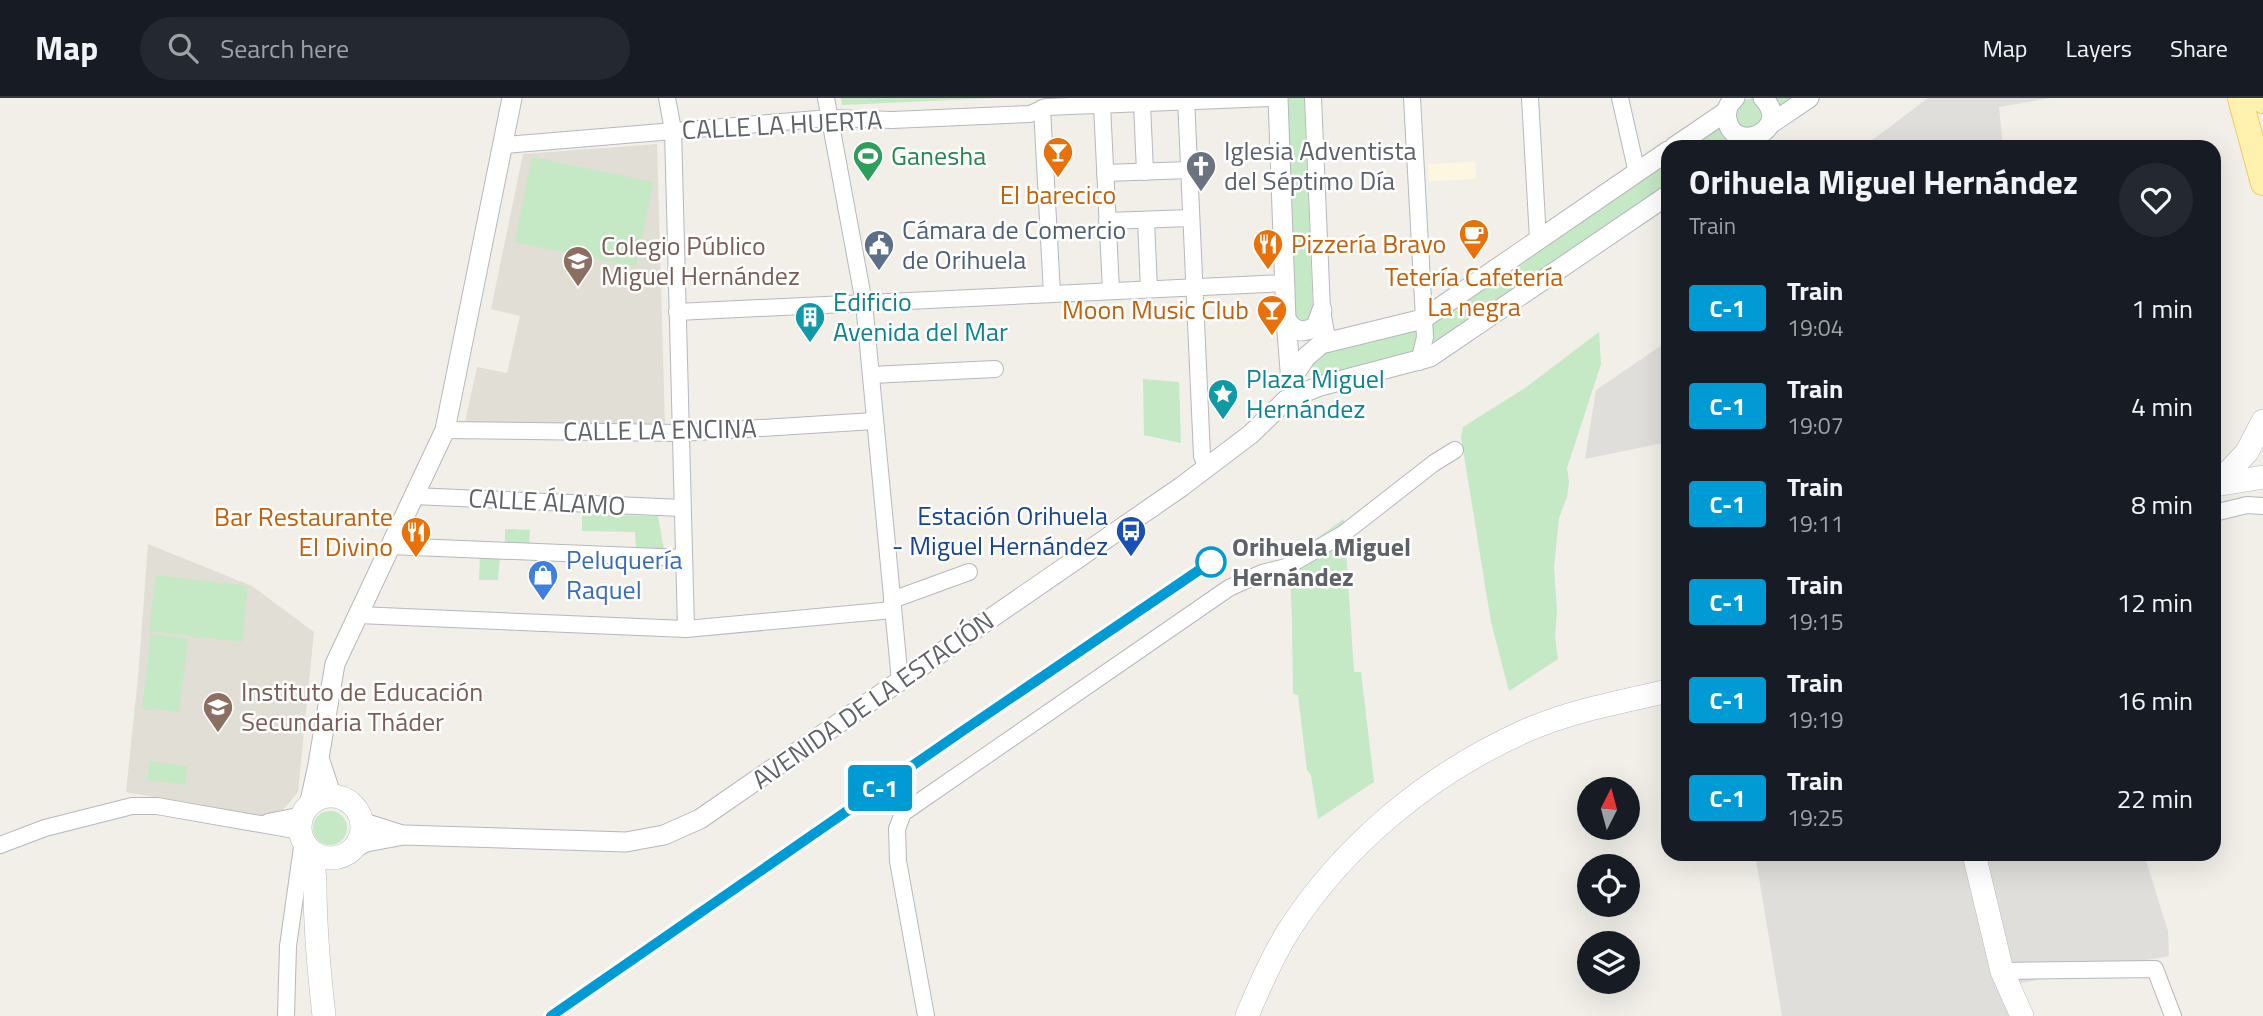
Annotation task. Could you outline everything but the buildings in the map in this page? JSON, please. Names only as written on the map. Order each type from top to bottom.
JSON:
[{"type":"main road","points":[[2240,98],[2263,183]]},
{"type":"main road","points":[[2221,479],[2247,452],[2263,421]]},
{"type":"main road","points":[[2221,484],[2263,477]]},
{"type":"main road","points":[[1247,1016],[1289,931],[1305,909],[1354,849],[1409,800],[1467,761],[1526,731],[1588,709],[1661,693]]},
{"type":"main road","points":[[316,921],[325,886],[362,831],[361,822],[351,804],[332,797],[323,798],[306,829],[315,881],[316,951],[324,1016]]},
{"type":"main road","points":[[306,829],[323,857],[349,852]]},
{"type":"main road","points":[[1976,861],[2002,971],[2022,1016]]},
{"type":"street","points":[[286,1016],[288,946],[335,664],[445,430],[512,98]]},
{"type":"street","points":[[667,98],[673,130],[686,629]]},
{"type":"street","points":[[826,98],[864,303],[900,681]]},
{"type":"street","name":"CALLE LA HUERTA","points":[[504,145],[830,118],[892,120],[1030,114],[1045,104],[1102,105],[1270,98]]},
{"type":"street","points":[[1278,98],[1286,319],[1292,378]]},
{"type":"street","points":[[1314,98],[1322,310],[1326,333],[1332,342]]},
{"type":"street","points":[[1412,98],[1425,345],[1419,362]]},
{"type":"street","points":[[1530,98],[1538,239]]},
{"type":"street","points":[[1620,98],[1636,173]]},
{"type":"street","points":[[1758,138],[1771,113],[1763,98]]},
{"type":"street","points":[[1732,102],[1727,120],[1734,132],[1758,138],[1809,98]]},
{"type":"street","points":[[1186,100],[1202,456],[1207,468]]},
{"type":"street","points":[[1683,140],[1732,102]]},
{"type":"street","points":[[1142,103],[1144,172]]},
{"type":"street","points":[[1045,104],[1052,294]]},
{"type":"street","points":[[1102,105],[1111,291]]},
{"type":"street","points":[[1286,400],[1292,378],[1316,347],[1423,319],[1661,156]]},
{"type":"street","points":[[1105,173],[1189,170]]},
{"type":"street","points":[[1286,400],[1320,386],[1419,362],[1483,322],[1661,200]]},
{"type":"street","points":[[1107,221],[1191,218]]},
{"type":"street","points":[[1146,220],[1149,289]]},
{"type":"street","points":[[677,312],[1285,283]]},
{"type":"street","points":[[1286,319],[1295,330],[1305,332],[1316,326],[1322,310]]},
{"type":"street","points":[[1304,360],[1305,373],[1312,382],[1320,386]]},
{"type":"street","points":[[871,374],[995,369]]},
{"type":"street","name":"AVENIDA DE LA ESTACIÓN","points":[[349,852],[366,842],[404,835],[626,842],[664,835],[700,819],[1207,468],[1251,434],[1286,400]]},
{"type":"street","name":"CALLE LA ENCINA","points":[[445,430],[680,433],[874,421]]},
{"type":"street","points":[[926,1016],[898,861],[897,828],[902,813],[1229,588],[1262,573],[1286,567],[1343,534],[1434,463],[1455,450]]},
{"type":"street","name":"CALLE ÁLAMO","points":[[413,496],[682,508]]},
{"type":"street","points":[[2221,511],[2247,505],[2263,506]]},
{"type":"street","points":[[390,546],[684,558]]},
{"type":"street","points":[[358,615],[686,629],[892,605],[969,572]]},
{"type":"street","points":[[319,758],[332,797]]},
{"type":"street","points":[[0,845],[45,828],[132,806],[157,806],[256,824],[306,829]]},
{"type":"street","name":"AVENIDA DE LA ESTACIÓN","points":[[361,822],[404,835]]},
{"type":"street","points":[[2002,971],[2155,969],[2173,1016]]},
{"type":"shaded area","points":[[1928,98],[2051,98],[1999,107],[2002,140],[1872,140]]},
{"type":"shaded area","name":"Colegio Público Miguel Hernández","points":[[657,144],[665,426],[465,422],[477,367],[507,373],[520,316],[491,309],[523,154]]},
{"type":"shaded area","points":[[1475,162],[1476,179],[1429,181],[1428,164]]},
{"type":"shaded area","points":[[1661,346],[1661,443],[1585,459],[1596,390]]},
{"type":"shaded area","name":"Instituto de Educación Secundaria Tháder","points":[[148,544],[252,586],[314,632],[298,792],[283,810],[262,816],[126,792]]},
{"type":"shaded area","points":[[1756,861],[2146,861],[2168,931],[2169,956],[2021,983],[2020,1016],[1782,1016]]},
{"type":"green space","points":[[841,98],[994,98],[842,105]]},
{"type":"green space","points":[[1285,98],[1304,98],[1313,316],[1303,326],[1292,317]]},
{"type":"green space","points":[[1752,98],[1792,98],[1759,126],[1746,130],[1732,140],[1690,140],[1743,101]]},
{"type":"green space","points":[[532,157],[653,182],[636,267],[515,242]]},
{"type":"green space","points":[[1661,160],[1661,190],[1435,345],[1434,340],[1409,355],[1318,390],[1306,357],[1367,342]]},
{"type":"green space","points":[[1599,332],[1601,364],[1567,468],[1567,497],[1559,518],[1554,567],[1558,659],[1509,691],[1491,622],[1461,437],[1463,427],[1525,388]]},
{"type":"green space","points":[[1143,379],[1179,382],[1181,443],[1144,435]]},
{"type":"green space","points":[[582,514],[658,516],[664,550],[636,549],[635,532],[582,531]]},
{"type":"green space","points":[[1344,519],[1354,672],[1361,672],[1374,782],[1318,819],[1311,775],[1307,770],[1298,695],[1293,694],[1289,558]]},
{"type":"green space","points":[[505,529],[530,530],[529,545],[505,544]]},
{"type":"green space","points":[[480,556],[500,557],[498,580],[479,580]]},
{"type":"green space","points":[[156,575],[248,586],[242,642],[149,631]]},
{"type":"green space","points":[[151,634],[188,639],[179,712],[142,708]]},
{"type":"green space","points":[[149,761],[187,766],[185,785],[147,780]]},
{"type":"green space","points":[[330,811],[342,816],[347,828],[342,840],[330,845],[318,840],[313,828],[318,816]]},
{"type":"railway","points":[[551,1016],[961,732]]},
{"type":"train","name":"C-1","points":[[551,1016],[1211,562]]},
{"type":"place","name":"El barecico","points":[[1058,179]]},
{"type":"place","name":"Ganesha","points":[[868,183]]},
{"type":"place","name":"Iglesia Adventista del Séptimo Día","points":[[1201,193]]},
{"type":"place","name":"Tetería Cafetería La negra","points":[[1474,261]]},
{"type":"place","name":"Pizzería Bravo","points":[[1268,271]]},
{"type":"place","name":"Cámara de Comercio de Orihuela","points":[[879,272]]},
{"type":"place","name":"Colegio Público Miguel Hernández","points":[[578,288]]},
{"type":"place","name":"Moon Music Club","points":[[1272,337]]},
{"type":"place","name":"Edificio Avenida del Mar","points":[[810,344]]},
{"type":"place","name":"Plaza Miguel Hernández","points":[[1223,421]]},
{"type":"place","name":"Estación Orihuela - Miguel Hernández","points":[[1131,558]]},
{"type":"place","name":"Bar Restaurante El Divino","points":[[416,559]]},
{"type":"place","name":"Orihuela Miguel Hernández","points":[[1211,562]]},
{"type":"place","name":"Peluquería Raquel","points":[[543,602]]},
{"type":"place","name":"Instituto de Educación Secundaria Tháder","points":[[218,734]]}]
